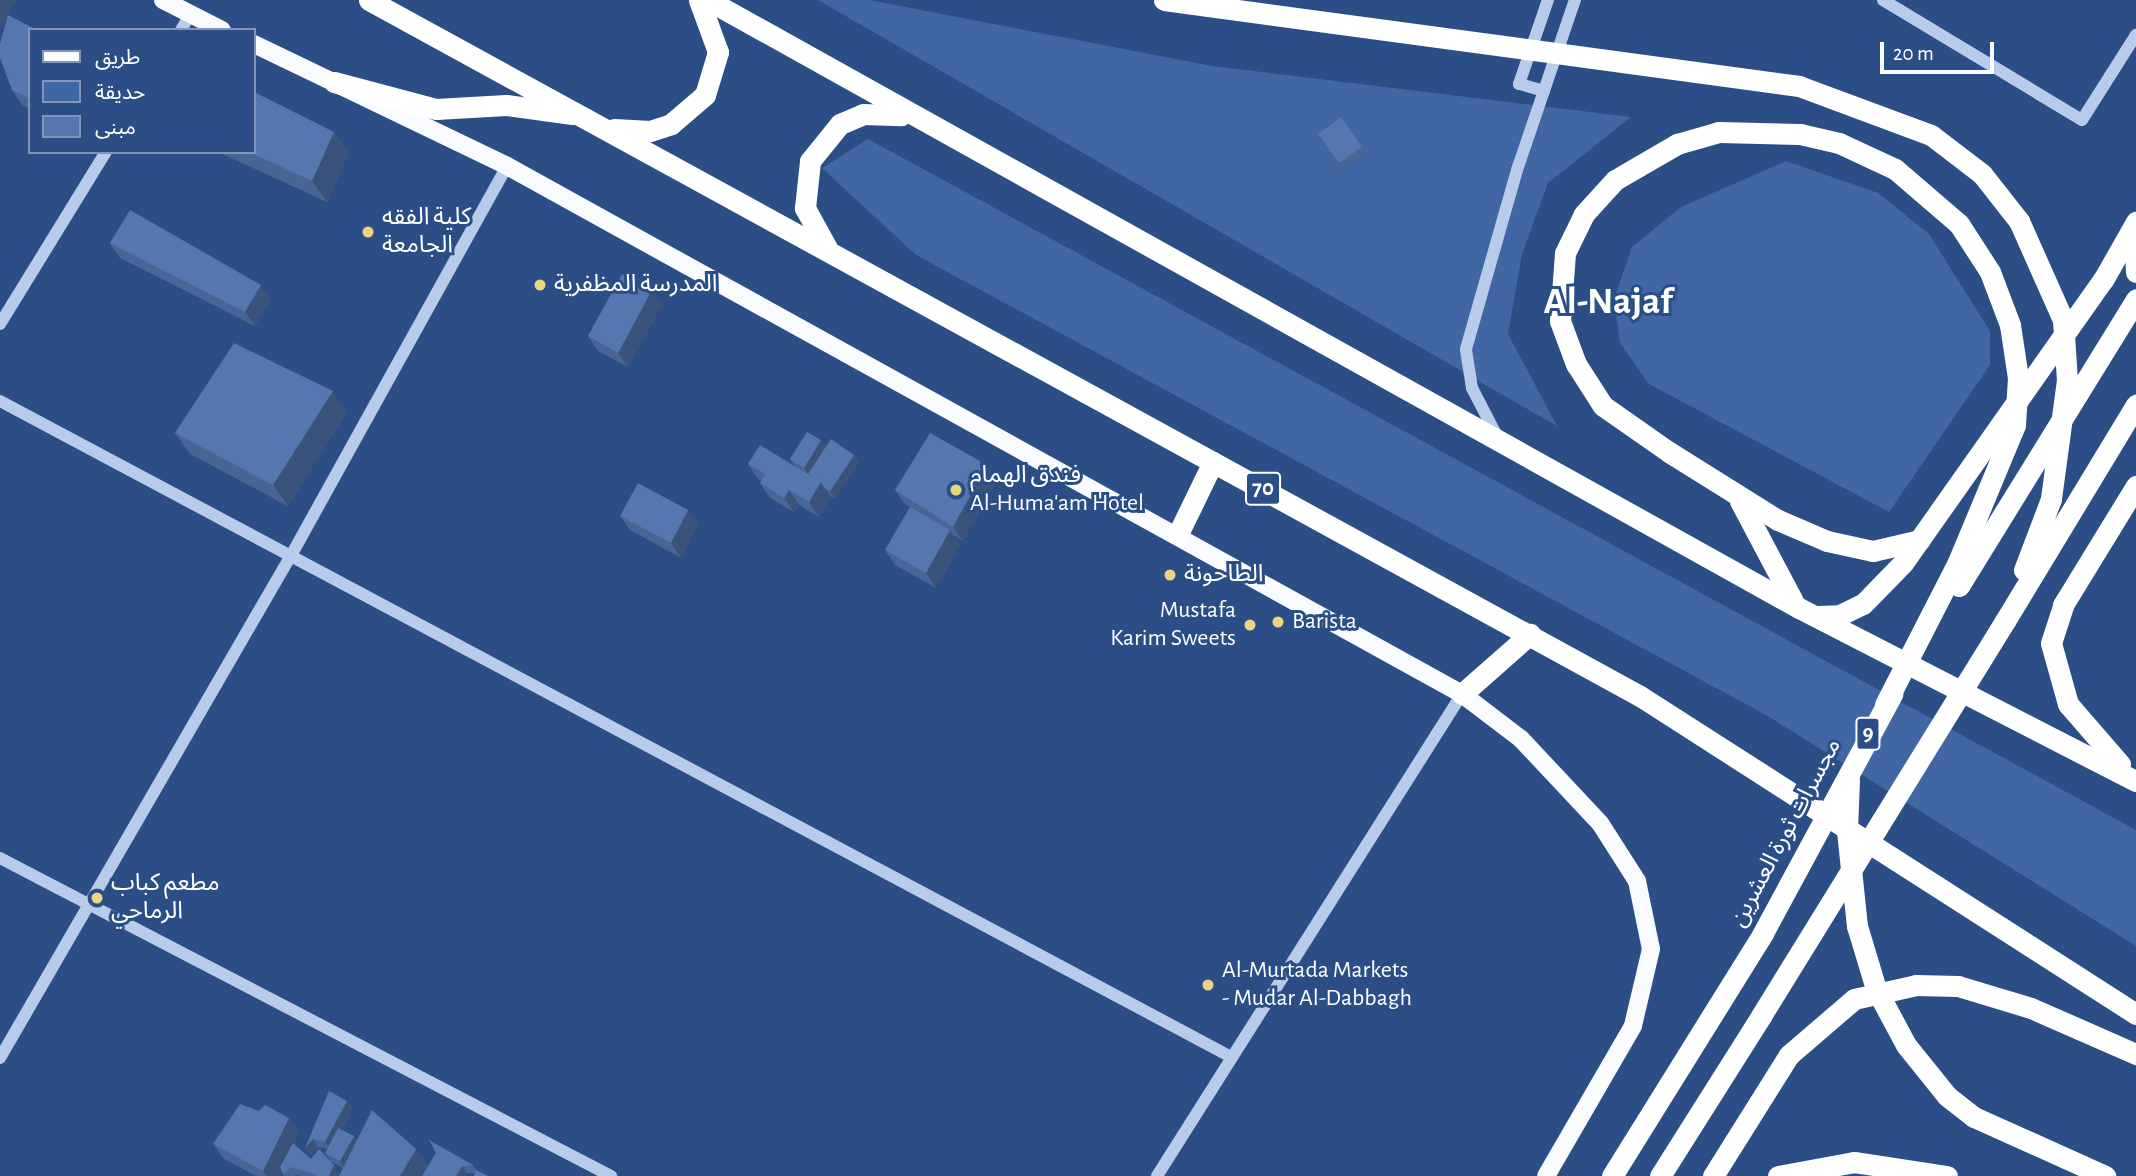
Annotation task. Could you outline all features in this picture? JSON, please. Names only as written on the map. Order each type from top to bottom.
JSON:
[{"type":"highway","name":"70","points":[[369,0],[586,116],[848,264],[1640,696],[2136,1014]]},
{"type":"highway","points":[[605,127],[650,131],[680,118],[705,95],[718,52],[699,0]]},
{"type":"highway","points":[[708,0],[910,117],[1807,611],[2136,778]]},
{"type":"highway","points":[[1164,0],[1800,86],[1931,135],[1982,174],[2019,221],[2063,320],[2067,380],[2061,458],[2005,621]]},
{"type":"highway","points":[[334,82],[436,109],[506,105],[586,116]]},
{"type":"highway","points":[[848,264],[814,231],[805,208],[810,161],[840,124],[863,114],[910,117]]},
{"type":"highway","points":[[1885,705],[2008,450],[2019,401],[2001,298],[1976,249],[1939,204],[1895,169],[1839,143],[1771,130],[1719,132],[1677,144],[1615,180],[1584,214],[1559,276],[1566,343],[1588,386],[1623,425],[1731,490],[1827,541],[1873,551],[1922,539]]},
{"type":"highway","points":[[2136,223],[2136,272]]},
{"type":"highway","points":[[1731,490],[1756,526],[1784,592],[1807,611],[1840,615],[1863,604],[1922,539],[2104,281],[2136,223]]},
{"type":"highway","name":"مجسرات ثورة العشرين","points":[[1612,1176],[1763,933],[1885,705],[2136,299]]},
{"type":"highway","name":"9","points":[[1660,1176],[2136,405]]},
{"type":"highway","points":[[1178,534],[1213,462]]},
{"type":"highway","points":[[2136,486],[2063,605],[2051,643],[2068,704],[2091,737],[2136,778]]},
{"type":"highway","points":[[1462,694],[1530,634]]},
{"type":"highway","points":[[1859,750],[1846,805],[1849,858],[1857,926],[1889,1017],[1924,1070],[1974,1117],[2105,1176]]},
{"type":"highway","points":[[1713,1176],[1789,1055],[1854,999],[1916,985],[1958,986],[2020,1004],[2136,1054]]},
{"type":"highway","points":[[1778,1176],[1854,1162],[1947,1176]]},
{"type":"main road","points":[[163,0],[186,22],[213,28]]},
{"type":"main road","points":[[256,45],[507,166],[1178,534],[1462,694],[1521,739],[1600,823],[1637,881],[1651,949],[1633,1026],[1546,1176]]},
{"type":"street","points":[[1544,91],[1519,84],[1548,0]]},
{"type":"street","points":[[1501,443],[1472,388],[1466,349],[1544,91],[1575,0]]},
{"type":"street","points":[[1883,0],[2082,120],[2136,34]]},
{"type":"street","points":[[0,324],[105,154]]},
{"type":"street","points":[[0,1058],[293,552],[507,166]]},
{"type":"street","points":[[0,401],[293,552],[1231,1057]]},
{"type":"street","points":[[1157,1176],[1462,694]]},
{"type":"street","points":[[0,858],[611,1176]]},
{"type":"green space","points":[[818,0],[869,0],[1212,66],[1631,117],[1548,183],[1522,254],[1508,334],[1557,426]]},
{"type":"green space","points":[[868,139],[2136,830],[2136,946],[1766,715],[916,255],[822,168]]},
{"type":"green space","points":[[1786,161],[1878,193],[1929,234],[1990,331],[1990,365],[1889,512],[1649,384],[1620,343],[1614,299],[1632,247],[1681,207]]},
{"type":"building","points":[[8,15],[33,28],[28,28],[28,98],[12,90],[0,58],[0,44]]},
{"type":"building","points":[[256,93],[334,132],[312,181],[253,154],[256,154]]},
{"type":"building","points":[[1341,117],[1362,147],[1339,163],[1318,134]]},
{"type":"building","points":[[130,210],[261,285],[245,312],[110,243]]},
{"type":"building","points":[[622,274],[652,290],[618,353],[588,336]]},
{"type":"building","points":[[234,343],[333,391],[273,485],[175,433]]},
{"type":"building","points":[[807,432],[821,440],[804,468],[790,459]]},
{"type":"building","points":[[930,433],[987,465],[953,527],[895,490]]},
{"type":"building","points":[[831,439],[854,455],[830,491],[808,474]]},
{"type":"building","points":[[760,445],[821,482],[809,502],[789,490],[784,498],[760,483],[765,474],[748,464]]},
{"type":"building","points":[[638,483],[688,510],[671,543],[620,516]]},
{"type":"building","points":[[910,507],[950,530],[926,573],[885,550]]},
{"type":"building","points":[[329,1091],[347,1101],[325,1142],[313,1139],[305,1148]]},
{"type":"building","points":[[240,1104],[259,1111],[265,1105],[289,1118],[263,1171],[213,1144]]},
{"type":"building","points":[[372,1110],[416,1149],[400,1176],[339,1176]]},
{"type":"building","points":[[338,1128],[354,1136],[340,1161],[325,1153]]},
{"type":"building","points":[[429,1140],[473,1165],[462,1166],[456,1176],[422,1176],[436,1153]]},
{"type":"building","points":[[293,1143],[311,1159],[319,1149],[334,1165],[329,1176],[316,1176],[291,1167],[283,1174],[280,1167]]},
{"type":"building","points":[[476,1170],[488,1176],[474,1176]]},
{"type":"place","name":"كلية الفقه الجامعة","points":[[368,232]]},
{"type":"place","name":"المدرسة المظفرية","points":[[540,285]]},
{"type":"place","name":"فندق الهمام Al-Huma'am Hotel","points":[[956,490]]},
{"type":"place","name":"الطاحونة","points":[[1170,575]]},
{"type":"place","name":"Barista","points":[[1278,622]]},
{"type":"place","name":"Mustafa Karim Sweets","points":[[1250,625]]},
{"type":"place","name":"مطعم كباب الرماحي","points":[[97,898]]},
{"type":"place","name":"Al-Murtada Markets - Mudar Al-Dabbagh","points":[[1208,985]]},
{"type":"district","name":"Al-Najaf","points":[[1608,303]]}]
